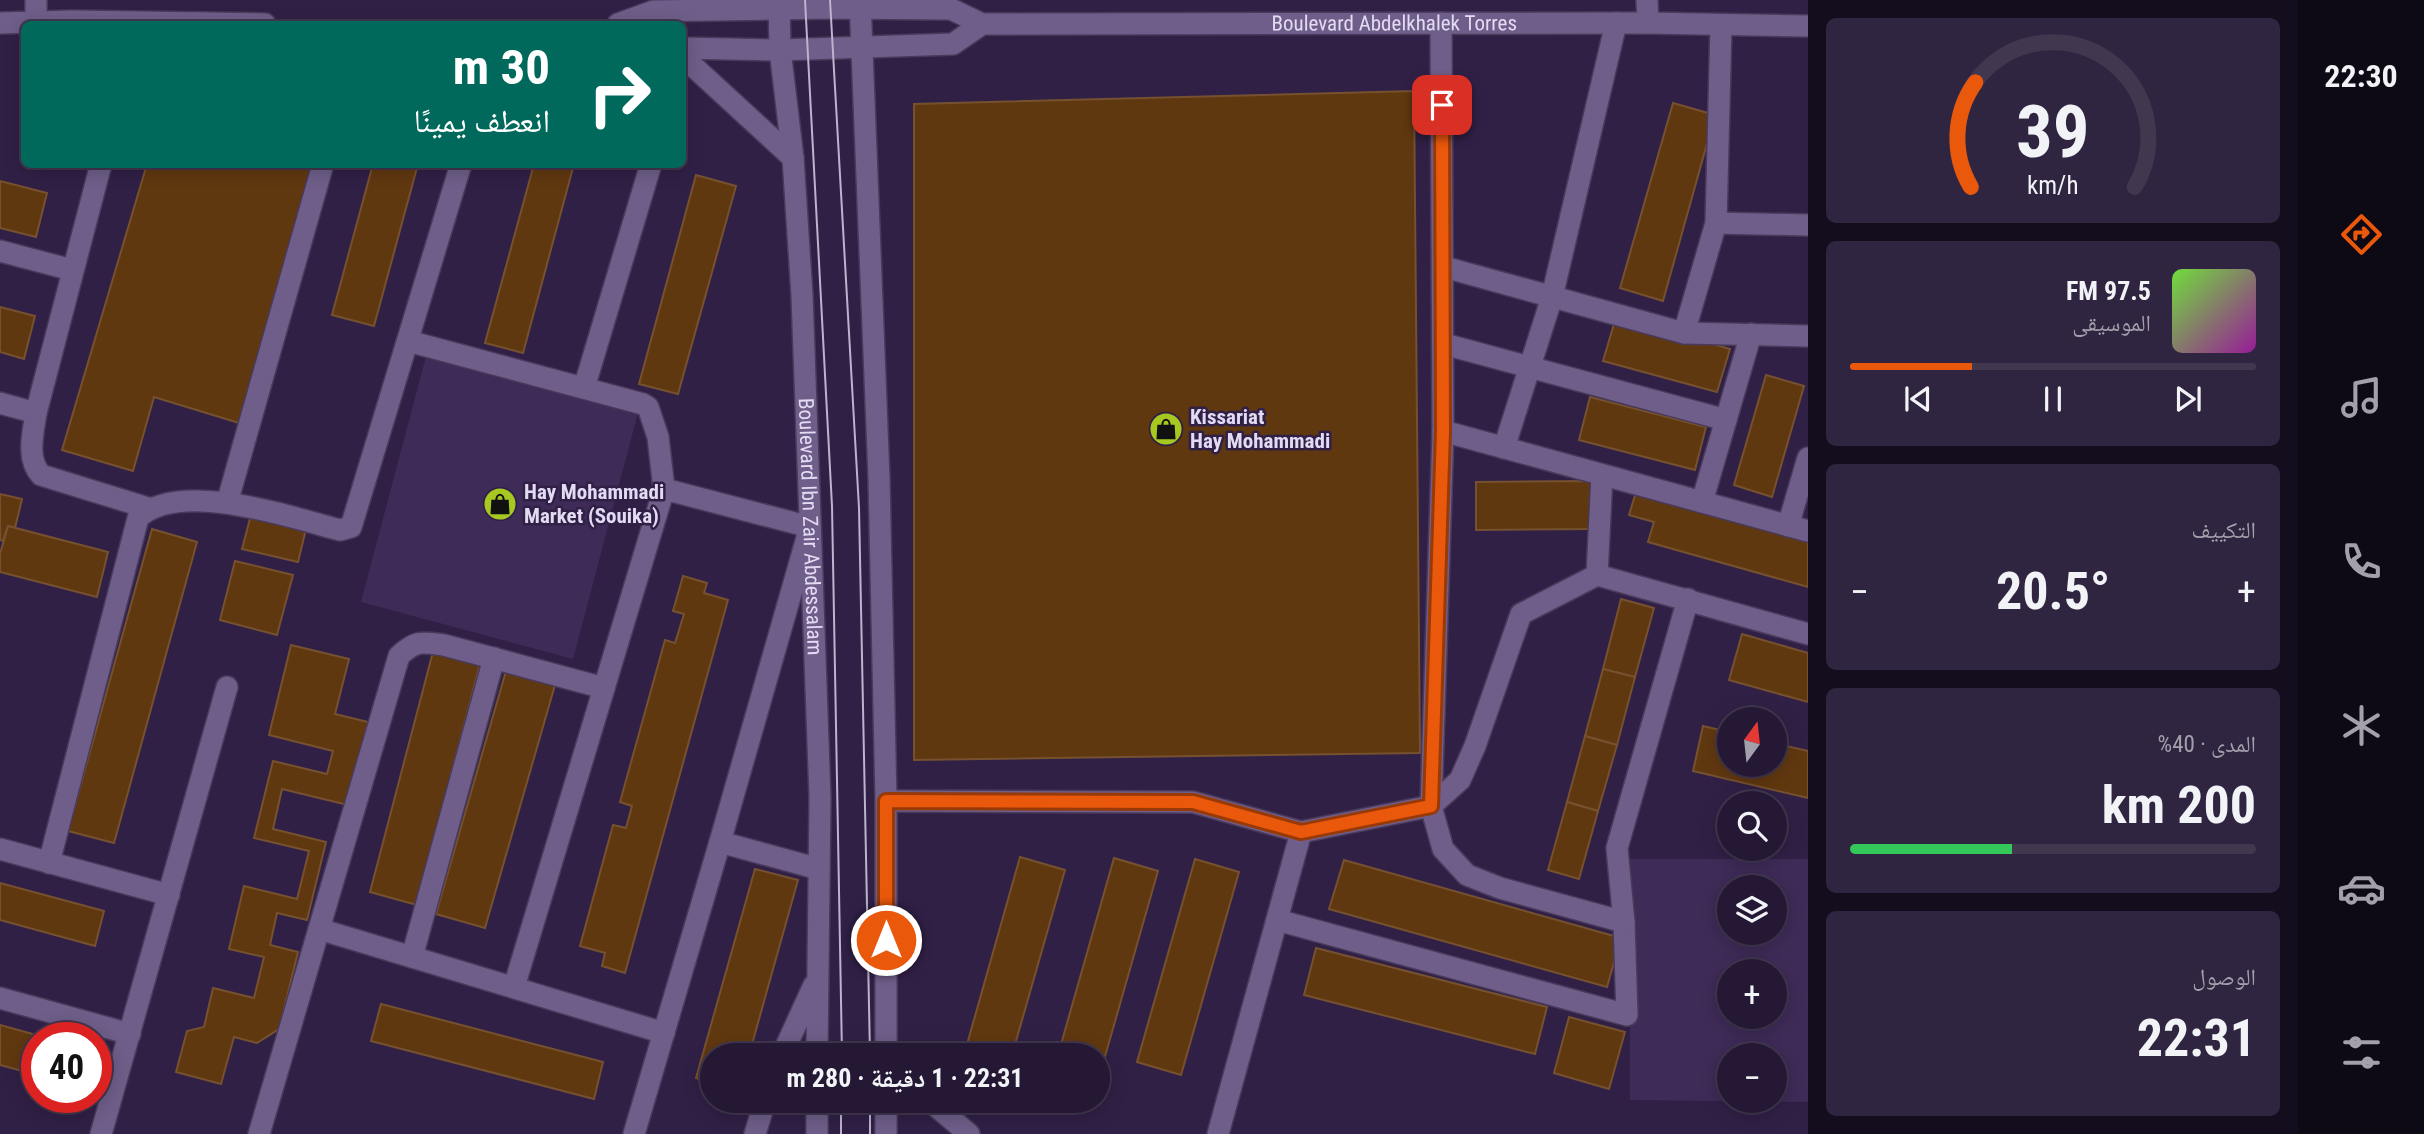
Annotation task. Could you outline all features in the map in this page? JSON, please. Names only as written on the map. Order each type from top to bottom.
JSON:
[{"type":"street","points":[[36,0],[36,21]]},
{"type":"street","points":[[1647,0],[1648,23]]},
{"type":"street","points":[[860,4],[879,478],[888,1043]]},
{"type":"street","name":"Boulevard Abdelkhalek Torres","points":[[626,21],[654,11],[860,4],[951,9],[982,24],[1648,23],[1808,26]]},
{"type":"street","name":"Boulevard Ibn Zair Abdessalam","points":[[779,5],[780,50],[793,158],[802,295],[820,798],[817,1043]]},
{"type":"street","points":[[0,23],[21,22]]},
{"type":"street","points":[[1441,23],[1443,431],[1431,806],[1443,849],[1466,875],[1500,888],[1624,922]]},
{"type":"street","points":[[1504,448],[1552,297],[1616,23]]},
{"type":"street","points":[[686,48],[780,50],[953,44],[982,24]]},
{"type":"street","points":[[1684,333],[1716,223],[1721,25]]},
{"type":"street","points":[[686,60],[793,158]]},
{"type":"street","points":[[100,168],[36,413],[31,451],[34,469],[41,475],[148,508]]},
{"type":"street","points":[[227,503],[322,168]]},
{"type":"street","points":[[49,863],[138,518],[148,508],[172,502],[227,503],[340,530],[351,527],[460,168]]},
{"type":"street","points":[[584,387],[650,168]]},
{"type":"street","points":[[1716,223],[1808,225]]},
{"type":"street","points":[[0,251],[72,270]]},
{"type":"street","points":[[1444,267],[1684,333],[1808,336]]},
{"type":"street","points":[[1702,502],[1751,334]]},
{"type":"street","points":[[408,341],[636,401],[648,407],[658,437],[664,489],[514,987]]},
{"type":"street","points":[[1444,344],[1726,420]]},
{"type":"street","points":[[0,403],[36,413]]},
{"type":"street","points":[[1443,431],[1798,529],[1808,458]]},
{"type":"street","points":[[1597,575],[1602,475]]},
{"type":"street","points":[[634,1134],[810,527],[664,489]]},
{"type":"street","points":[[886,801],[1193,802],[1301,832],[1431,806],[1460,780],[1475,746],[1521,614],[1597,575],[1808,634]]},
{"type":"street","points":[[1277,920],[1627,1015],[1624,922],[1617,848],[1688,599]]},
{"type":"street","points":[[259,1134],[399,656],[421,641],[604,688]]},
{"type":"street","points":[[412,957],[494,658]]},
{"type":"street","points":[[101,1134],[227,687]]},
{"type":"street","points":[[1218,1134],[1301,832]]},
{"type":"street","points":[[720,842],[819,869]]},
{"type":"street","points":[[0,849],[169,895]]},
{"type":"street","points":[[319,929],[664,1033]]},
{"type":"street","points":[[788,1043],[818,977]]},
{"type":"street","points":[[0,998],[130,1034]]},
{"type":"street","points":[[755,1134],[761,1113]]},
{"type":"street","points":[[817,1113],[817,1134]]},
{"type":"street","points":[[886,1113],[886,1134]]},
{"type":"street","points":[[944,1113],[969,1134]]},
{"type":"shaded area","name":"Hay Mohammadi Market (Souika)","points":[[428,349],[640,405],[573,659],[361,602]]},
{"type":"shaded area","points":[[1630,859],[1808,859],[1808,1102],[1787,1102],[1787,1043],[1717,1043],[1717,1101],[1630,1100]]},
{"type":"building","name":"Kissariat Hay Mohammadi","points":[[1414,91],[1420,753],[914,760],[914,104]]},
{"type":"building","points":[[1673,103],[1715,115],[1663,301],[1620,288]]},
{"type":"building","points":[[146,168],[315,168],[239,423],[154,397],[133,471],[62,450]]},
{"type":"building","points":[[372,168],[417,168],[374,326],[332,315]]},
{"type":"building","points":[[533,168],[573,168],[523,353],[485,343]]},
{"type":"building","points":[[696,175],[736,186],[678,394],[639,384]]},
{"type":"building","points":[[0,181],[47,193],[36,237],[0,228]]},
{"type":"building","points":[[0,307],[35,316],[24,359],[0,352]]},
{"type":"building","points":[[1616,317],[1730,349],[1717,392],[1603,361]]},
{"type":"building","points":[[1766,375],[1804,386],[1772,497],[1734,485]]},
{"type":"building","points":[[1590,397],[1706,427],[1695,470],[1579,440]]},
{"type":"building","points":[[1592,481],[1593,529],[1476,530],[1476,482]]},
{"type":"building","points":[[1636,492],[1808,541],[1808,587],[1648,542],[1654,522],[1629,515]]},
{"type":"building","points":[[0,494],[22,499],[15,528],[8,526],[3,541],[0,540]]},
{"type":"building","points":[[252,511],[307,525],[298,562],[242,549]]},
{"type":"building","points":[[8,526],[108,552],[97,597],[0,572],[0,554]]},
{"type":"building","points":[[152,529],[197,542],[114,843],[68,831]]},
{"type":"building","points":[[235,561],[293,575],[277,635],[220,620]]},
{"type":"building","points":[[683,576],[707,583],[704,593],[728,600],[625,973],[602,966],[605,953],[580,946],[613,825],[626,828],[632,806],[620,802],[665,640],[675,643],[684,614],[673,611]]},
{"type":"building","points":[[1621,599],[1654,608],[1635,677],[1603,669]]},
{"type":"building","points":[[1742,634],[1808,653],[1808,702],[1729,680]]},
{"type":"building","points":[[291,645],[349,659],[335,714],[368,722],[348,805],[282,789],[273,829],[326,842],[307,920],[277,913],[270,945],[298,952],[279,1029],[257,1043],[234,1037],[221,1084],[176,1072],[187,1031],[204,1027],[213,988],[254,998],[264,957],[229,949],[244,886],[297,899],[309,851],[254,838],[273,761],[327,774],[333,751],[269,735]]},
{"type":"building","points":[[434,648],[481,660],[417,905],[370,892]]},
{"type":"building","points":[[1603,669],[1635,677],[1617,745],[1585,736]]},
{"type":"building","points":[[506,671],[555,685],[485,928],[436,914]]},
{"type":"building","points":[[1703,726],[1717,729],[1717,777],[1693,771]]},
{"type":"building","points":[[1585,736],[1617,745],[1598,811],[1567,802]]},
{"type":"building","points":[[1787,746],[1808,751],[1808,798],[1719,777],[1787,777]]},
{"type":"building","points":[[1567,802],[1598,811],[1579,879],[1548,870]]},
{"type":"building","points":[[1020,857],[1065,870],[1015,1043],[967,1043]]},
{"type":"building","points":[[1114,858],[1158,871],[1109,1043],[1061,1043]]},
{"type":"building","points":[[1195,859],[1239,872],[1181,1075],[1137,1062]]},
{"type":"building","points":[[1344,860],[1621,938],[1607,987],[1329,909]]},
{"type":"building","points":[[755,869],[798,880],[752,1043],[706,1043]]},
{"type":"building","points":[[0,883],[104,911],[95,946],[0,920]]},
{"type":"building","points":[[1316,948],[1547,1007],[1535,1054],[1304,995]]},
{"type":"building","points":[[381,1004],[603,1062],[594,1099],[371,1041]]},
{"type":"building","points":[[1569,1017],[1625,1032],[1609,1089],[1554,1073]]},
{"type":"building","points":[[0,1025],[21,1031],[21,1071],[0,1065]]},
{"type":"building","points":[[700,1064],[700,1079],[696,1078]]},
{"type":"tram line","points":[[805,0],[832,506],[842,1043]]},
{"type":"tram line","points":[[830,0],[859,508],[870,1043]]},
{"type":"tram line","points":[[841,1113],[841,1134]]},
{"type":"tram line","points":[[870,1113],[870,1134]]},
{"type":"place","name":"Kissariat Hay Mohammadi","points":[[1166,429]]},
{"type":"place","name":"Hay Mohammadi Market (Souika)","points":[[500,504]]},
{"type":"route","points":[[886,940],[886,801],[1193,802],[1301,832],[1431,806],[1443,431],[1442,105]]}]
